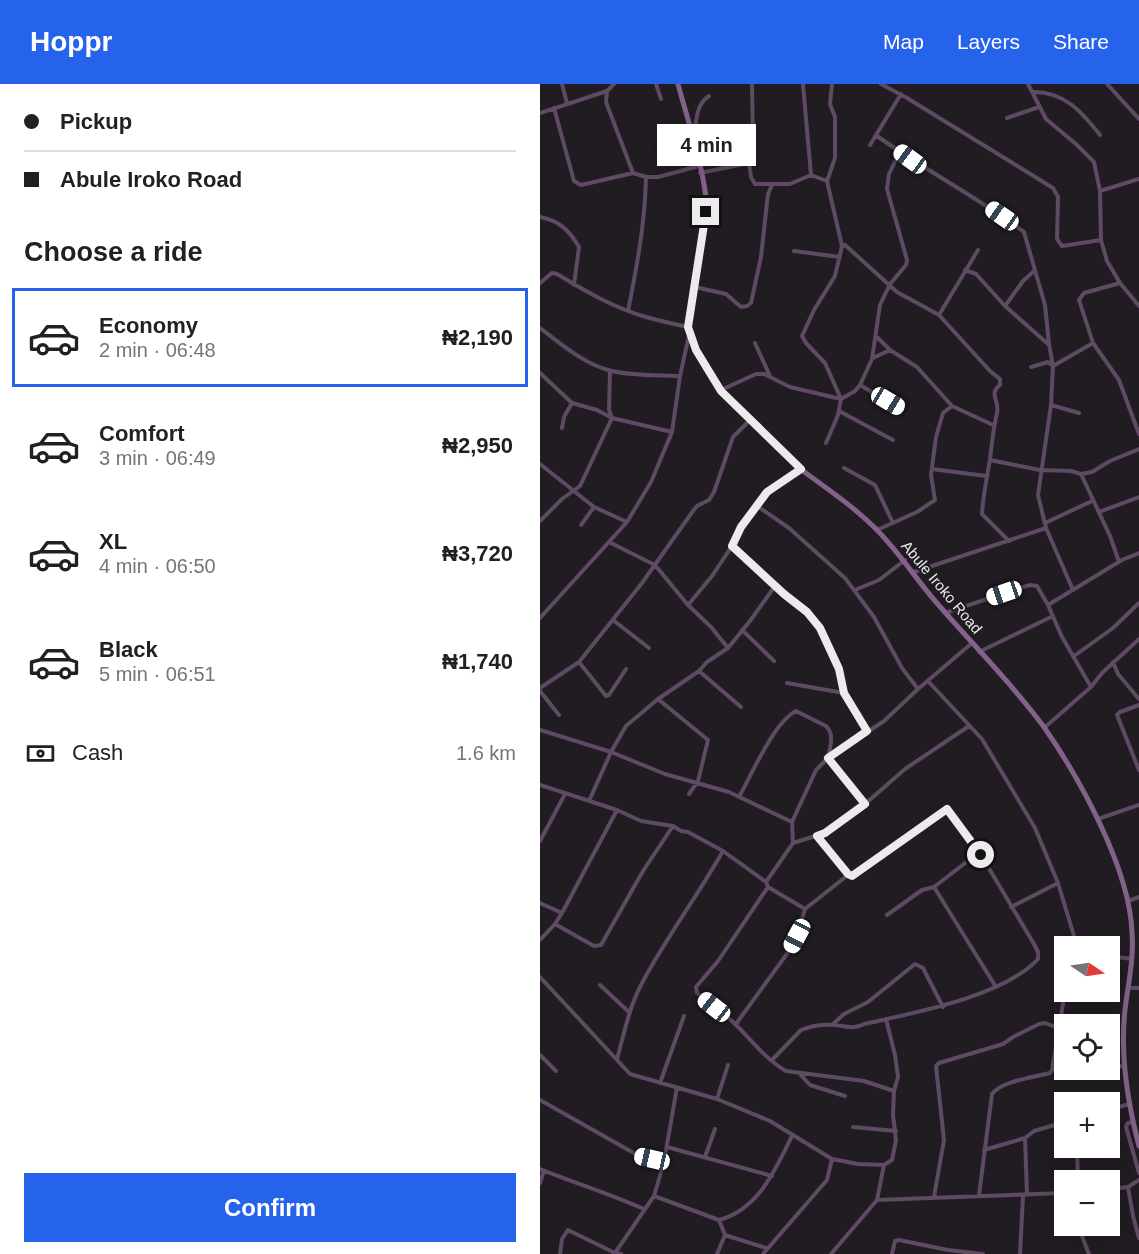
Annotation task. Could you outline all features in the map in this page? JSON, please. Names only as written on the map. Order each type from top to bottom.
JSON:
[{"type":"street","points":[[562,84],[567,103]]},
{"type":"street","points":[[540,113],[607,91],[614,84]]},
{"type":"street","points":[[656,84],[661,99]]},
{"type":"street","points":[[540,618],[627,522],[655,474],[672,432],[706,212],[704,184],[678,84]]},
{"type":"street","points":[[752,84],[753,144],[749,163],[750,177],[755,184],[790,184],[811,175],[827,181]]},
{"type":"street","points":[[803,84],[811,175]]},
{"type":"street","points":[[826,443],[839,411],[841,399],[825,363],[802,336],[814,310],[835,276],[842,246],[827,181],[835,158],[835,117],[830,104],[832,84]]},
{"type":"street","points":[[881,84],[1053,188],[1058,197],[1057,239],[1062,246],[1101,240]]},
{"type":"street","points":[[1029,84],[1046,119],[1094,162],[1100,191],[1101,240],[1107,261],[1120,283],[1139,306]]},
{"type":"street","points":[[1107,84],[1139,119]]},
{"type":"street","points":[[607,91],[606,102],[633,173]]},
{"type":"street","points":[[1032,93],[1044,92],[1067,102],[1081,111],[1100,135]]},
{"type":"street","points":[[870,145],[901,94]]},
{"type":"street","points":[[690,130],[694,127],[703,100],[709,96]]},
{"type":"street","points":[[1007,118],[1039,106]]},
{"type":"street","points":[[554,108],[574,181],[577,184],[633,173],[646,177],[658,177],[749,163]]},
{"type":"street","points":[[877,136],[1024,232],[1045,305],[1048,344],[1053,366],[1051,405],[1038,495],[1046,528],[1073,590]]},
{"type":"street","points":[[721,391],[756,374],[771,376],[790,387],[841,399],[855,391],[860,385],[872,359],[880,305],[890,284],[906,265],[907,260],[887,189],[889,174],[900,152]]},
{"type":"street","points":[[628,311],[645,212],[646,177]]},
{"type":"street","points":[[1100,191],[1139,179]]},
{"type":"street","points":[[761,185],[768,194]]},
{"type":"street","points":[[695,287],[726,294],[741,307],[751,303],[760,257],[768,194],[772,185]]},
{"type":"street","points":[[540,217],[555,220],[569,232],[579,247],[574,285]]},
{"type":"street","points":[[842,246],[845,245],[897,292],[939,315],[1000,379],[1000,385],[994,391],[993,396],[998,406],[983,492],[982,514],[1009,541]]},
{"type":"street","points":[[939,315],[978,250]]},
{"type":"street","points":[[794,251],[840,257]]},
{"type":"street","points":[[965,270],[976,274],[1005,306],[1048,344]]},
{"type":"street","points":[[1005,306],[1023,281],[1034,271]]},
{"type":"street","points":[[540,283],[552,273],[557,274],[574,285],[628,311],[689,329]]},
{"type":"street","points":[[1120,283],[1081,295],[1079,300],[1093,343],[1119,380],[1139,434]]},
{"type":"street","points":[[540,328],[570,351],[610,371],[680,376]]},
{"type":"street","name":"Abule Iroko Road","points":[[689,329],[700,359],[721,391],[801,469],[844,499],[905,560],[945,613],[1012,686],[1074,773],[1097,819],[1128,901],[1132,930],[1132,959],[1123,1036],[1132,1122],[1139,1146]]},
{"type":"street","points":[[876,336],[890,350],[917,367],[952,406],[993,425]]},
{"type":"street","points":[[755,343],[771,376]]},
{"type":"street","points":[[1053,366],[1093,343]]},
{"type":"street","points":[[872,359],[890,350]]},
{"type":"street","points":[[1032,367],[1048,362],[1053,366]]},
{"type":"street","points":[[540,521],[562,499],[580,486],[612,418],[609,402],[610,371]]},
{"type":"street","points":[[540,374],[572,403],[597,410],[612,418],[672,432]]},
{"type":"street","points":[[860,385],[902,410]]},
{"type":"street","points":[[562,428],[564,417],[572,403]]},
{"type":"street","points":[[1051,405],[1079,412]]},
{"type":"street","points":[[877,530],[917,512],[935,500],[932,469],[940,422],[946,410],[952,406]]},
{"type":"street","points":[[839,411],[893,440]]},
{"type":"street","points":[[559,715],[540,689],[579,662],[655,565],[697,506],[709,500],[714,492],[733,437],[750,420]]},
{"type":"street","points":[[990,460],[1040,470],[1071,471],[1081,474],[1092,472],[1110,461],[1139,449]]},
{"type":"street","points":[[540,464],[594,507],[627,522]]},
{"type":"street","points":[[844,468],[874,485],[893,523]]},
{"type":"street","points":[[688,605],[712,576],[732,546],[741,527],[767,492],[801,469]]},
{"type":"street","points":[[932,469],[986,476]]},
{"type":"street","points":[[1081,474],[1110,536],[1119,562]]},
{"type":"street","points":[[1099,512],[1139,497]]},
{"type":"street","points":[[1045,523],[1092,501]]},
{"type":"street","points":[[757,506],[789,528],[845,578],[878,624],[902,668],[918,689]]},
{"type":"street","points":[[581,525],[594,507]]},
{"type":"street","points":[[914,572],[1046,528]]},
{"type":"street","points":[[609,542],[655,565],[728,648]]},
{"type":"street","points":[[732,546],[807,612],[820,628],[839,669],[844,693],[867,731]]},
{"type":"street","points":[[1048,605],[1119,562],[1139,553]]},
{"type":"street","points":[[855,590],[879,580],[905,560]]},
{"type":"street","points":[[945,613],[1030,585],[1037,586],[1062,637],[1091,687]]},
{"type":"street","points":[[589,801],[610,752],[626,726],[658,699],[728,648],[775,586]]},
{"type":"street","points":[[1074,656],[1113,628],[1139,603]]},
{"type":"street","points":[[979,652],[1053,616]]},
{"type":"street","points":[[613,620],[650,648]]},
{"type":"street","points":[[742,630],[774,661]]},
{"type":"street","points":[[1044,728],[1091,687],[1139,639]]},
{"type":"street","points":[[894,1091],[864,1081],[786,1071],[746,1037],[736,1024],[697,993],[696,987],[718,961],[793,843],[792,822],[816,770],[828,758],[884,721],[973,642]]},
{"type":"street","points":[[579,662],[606,696],[609,695],[626,669]]},
{"type":"street","points":[[1113,663],[1118,674],[1139,699]]},
{"type":"street","points":[[699,671],[741,707]]},
{"type":"street","points":[[928,681],[982,740],[1035,828],[1058,883],[1074,936]]},
{"type":"street","points":[[787,683],[844,693]]},
{"type":"street","points":[[658,699],[708,740],[698,782],[689,795]]},
{"type":"street","points":[[1139,705],[1117,715],[1139,770]]},
{"type":"street","points":[[739,797],[773,735],[796,711],[830,730],[832,735],[828,758],[865,804]]},
{"type":"street","points":[[793,843],[825,833],[865,804],[905,769],[969,726]]},
{"type":"street","points":[[540,730],[610,752],[665,774],[698,782],[739,797],[792,822]]},
{"type":"street","points":[[540,785],[617,810],[641,821],[673,826],[723,851],[767,884],[806,909]]},
{"type":"street","points":[[540,841],[566,794]]},
{"type":"street","points":[[1097,819],[1139,805]]},
{"type":"street","points":[[736,1024],[789,951],[806,909],[848,874],[855,874],[947,809],[981,855],[1038,951],[1038,959],[996,987],[943,1007],[859,1027],[847,1028],[833,1025],[801,1030],[772,1060]]},
{"type":"street","points":[[540,940],[562,913],[617,810]]},
{"type":"street","points":[[555,924],[594,946],[601,945],[673,826]]},
{"type":"street","points":[[817,836],[848,874]]},
{"type":"street","points":[[617,1059],[629,1012],[641,985],[723,851]]},
{"type":"street","points":[[887,915],[922,890],[934,887],[973,856],[981,855]]},
{"type":"street","points":[[1011,907],[1058,883]]},
{"type":"street","points":[[934,887],[996,987]]},
{"type":"street","points":[[1128,901],[1139,897]]},
{"type":"street","points":[[540,903],[562,913]]},
{"type":"street","points":[[1120,957],[1132,959]]},
{"type":"street","points":[[833,1025],[844,1014],[868,1002],[915,963],[922,968],[943,1007]]},
{"type":"street","points":[[540,977],[630,1074],[717,1099],[770,1121],[832,1159],[858,1164],[884,1166],[892,1160],[896,1131],[893,1115],[894,1091],[898,1077],[886,1019]]},
{"type":"street","points":[[600,985],[629,1012]]},
{"type":"street","points":[[1129,988],[1139,988]]},
{"type":"street","points":[[660,1083],[684,1016]]},
{"type":"street","points":[[934,1197],[944,1140],[936,1066],[1003,1044],[1039,1024],[1045,1023],[1054,1026]]},
{"type":"street","points":[[540,1055],[556,1071]]},
{"type":"street","points":[[979,1195],[994,1091],[1014,1082],[1050,1072],[1054,1055]]},
{"type":"street","points":[[717,1099],[728,1065]]},
{"type":"street","points":[[1120,1066],[1125,1067]]},
{"type":"street","points":[[799,1073],[810,1085],[845,1096]]},
{"type":"street","points":[[615,1253],[654,1196],[664,1162],[677,1087]]},
{"type":"street","points":[[540,1100],[639,1156],[664,1162]]},
{"type":"street","points":[[1120,1107],[1131,1104]]},
{"type":"street","points":[[1132,1122],[1126,1127],[1139,1173]]},
{"type":"street","points":[[984,1150],[1025,1138],[1034,1131],[1054,1125]]},
{"type":"street","points":[[853,1127],[896,1131]]},
{"type":"street","points":[[705,1156],[715,1129]]},
{"type":"street","points":[[654,1196],[719,1220],[731,1217],[750,1204],[772,1176],[792,1136]]},
{"type":"street","points":[[1020,1254],[1025,1196],[1025,1138]]},
{"type":"street","points":[[667,1147],[772,1176]]},
{"type":"street","points":[[763,1254],[827,1180],[832,1159]]},
{"type":"street","points":[[831,1254],[877,1200],[884,1166]]},
{"type":"street","points":[[540,1183],[542,1170],[576,1184],[610,1194],[644,1209]]},
{"type":"street","points":[[1120,1188],[1128,1187],[1139,1180]]},
{"type":"street","points":[[1128,1187],[1139,1238]]},
{"type":"street","points":[[877,1200],[1054,1194]]},
{"type":"street","points":[[717,1254],[725,1235],[719,1220]]},
{"type":"street","points":[[560,1254],[561,1239],[568,1230],[621,1254]]},
{"type":"street","points":[[725,1235],[766,1248]]},
{"type":"street","points":[[1082,1236],[1089,1254]]},
{"type":"street","points":[[892,1254],[895,1241],[899,1240],[947,1252],[982,1254]]},
{"type":"route","points":[[706,212],[688,329],[700,359],[721,391],[801,469],[767,492],[741,527],[732,546],[807,612],[820,628],[839,669],[844,693],[867,731],[828,758],[865,804],[825,833],[817,836],[852,876],[947,809],[950,810],[965,836],[981,855]]}]
